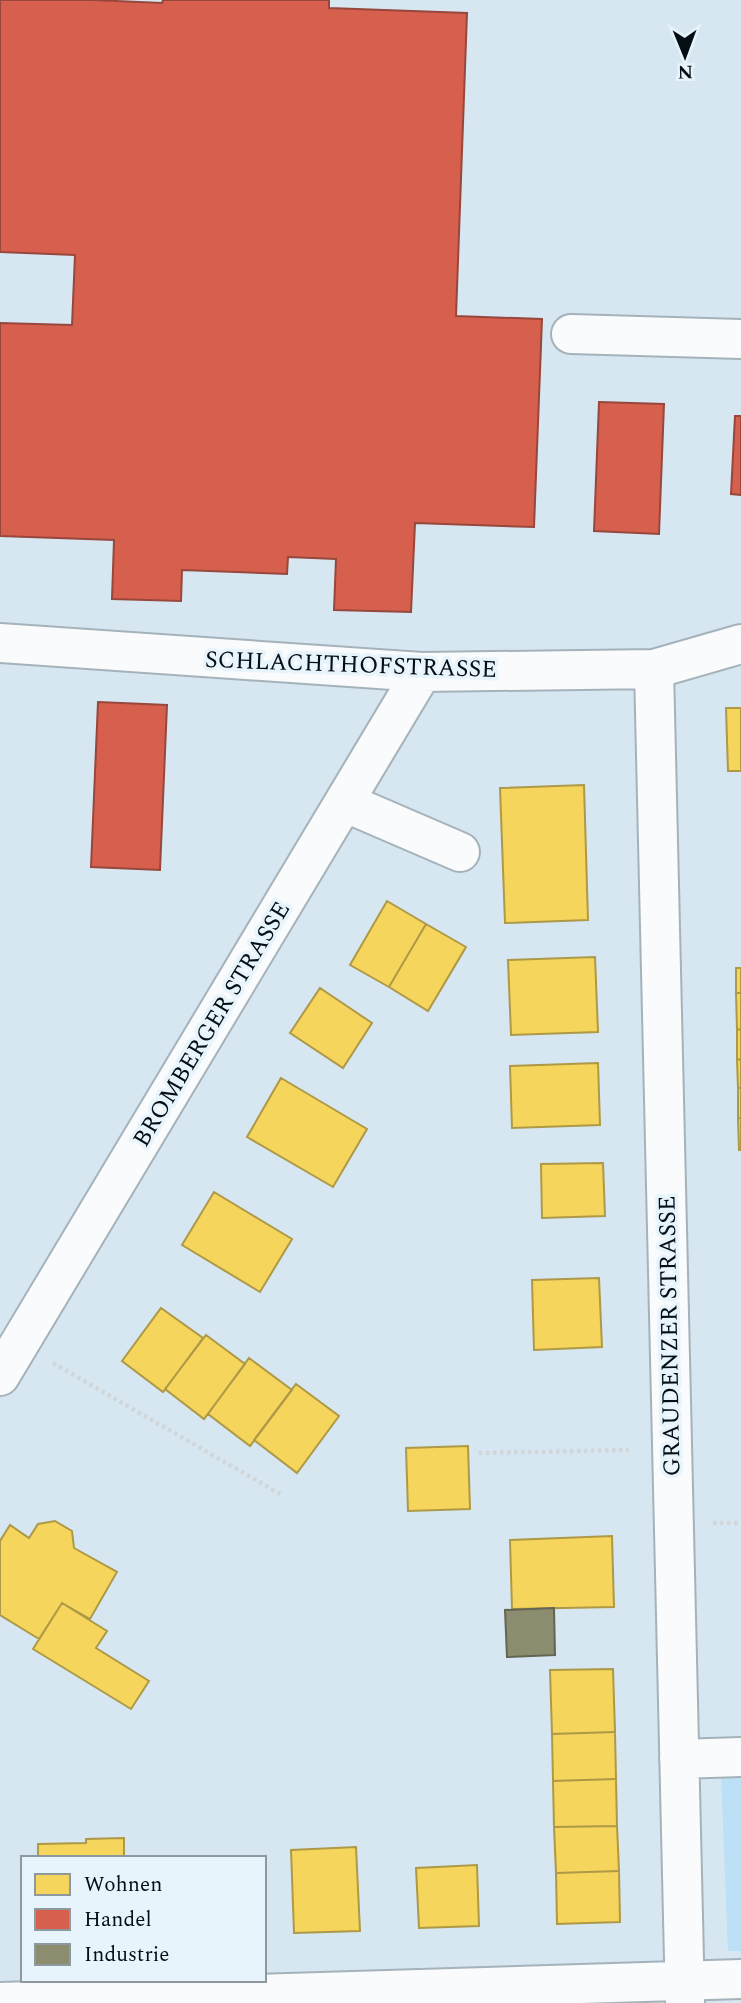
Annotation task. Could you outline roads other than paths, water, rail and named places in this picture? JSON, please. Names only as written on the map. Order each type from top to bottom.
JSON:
[{"type":"street","points":[[571,334],[741,339]]},
{"type":"street","name":"SCHLACHTHOFSTRASSE","points":[[0,643],[422,672],[654,669],[741,644]]},
{"type":"street","name":"GRAUDENZER STRASSE","points":[[654,669],[685,1992]]},
{"type":"street","name":"BROMBERGER STRASSE","points":[[0,1376],[422,672]]},
{"type":"street","points":[[344,802],[460,852]]},
{"type":"street","points":[[679,1759],[741,1757]]},
{"type":"street","points":[[0,2002],[685,1992],[741,1979]]}]
